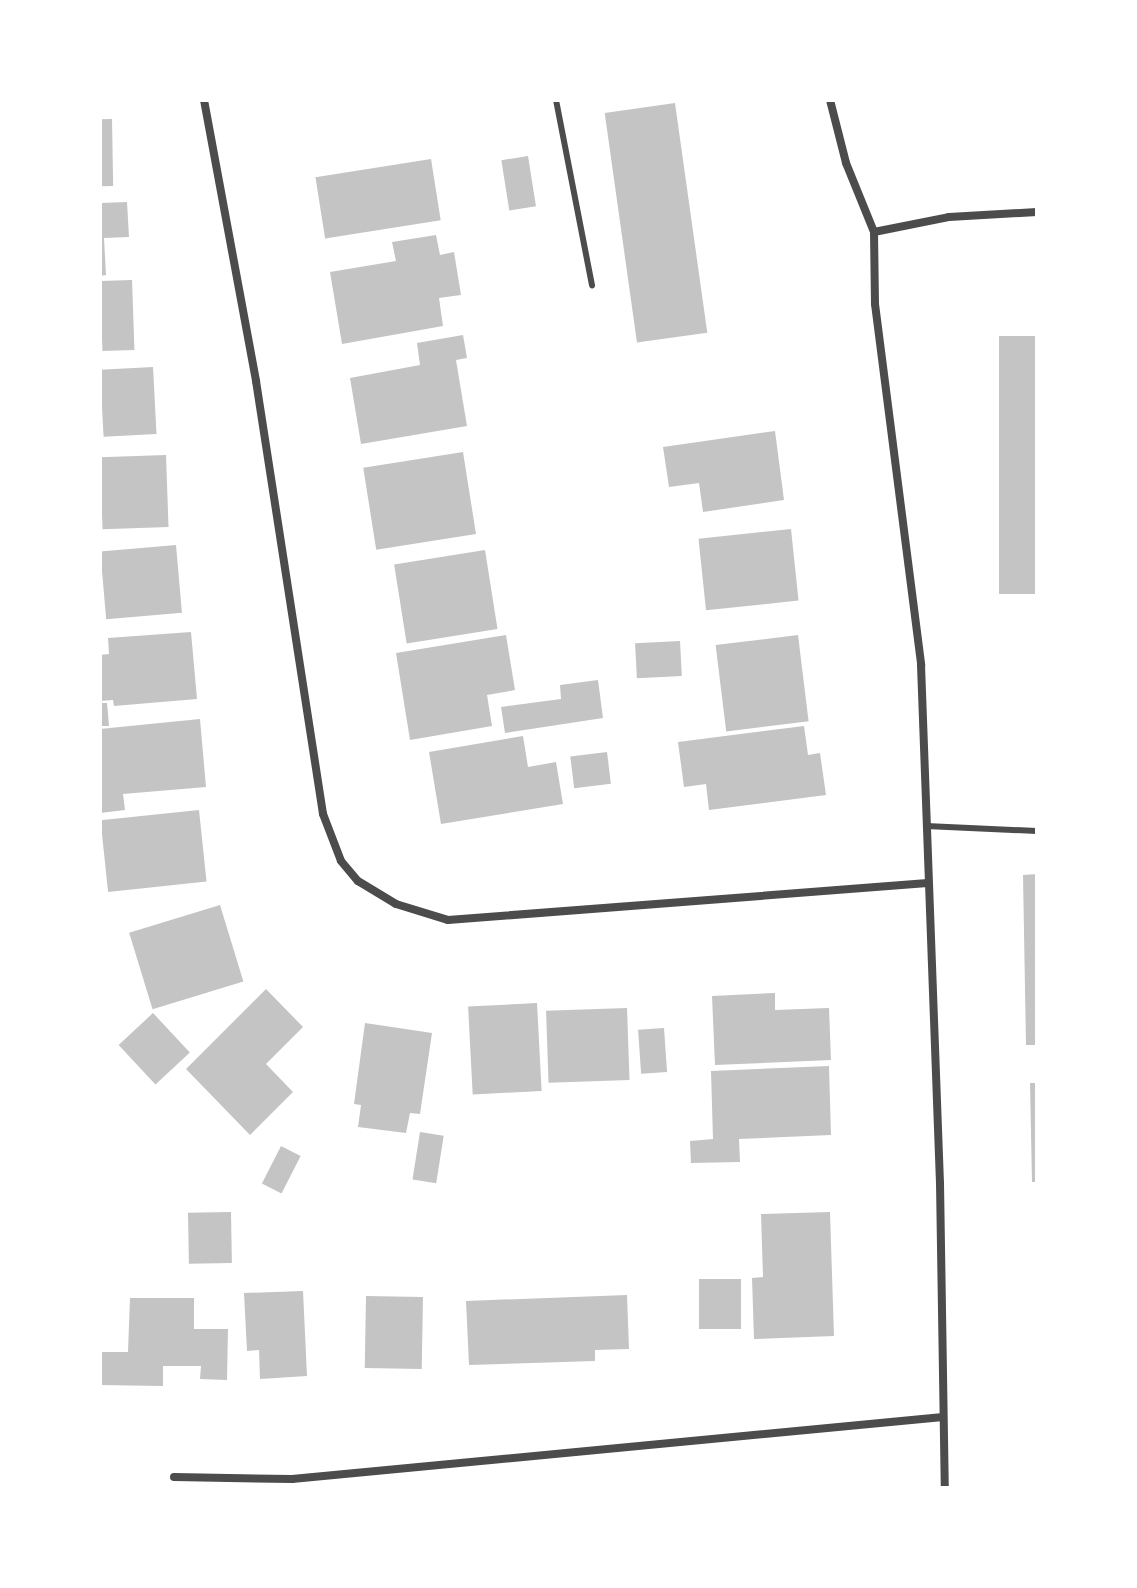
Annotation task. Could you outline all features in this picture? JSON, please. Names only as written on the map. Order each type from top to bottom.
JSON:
[{"type":"street","points":[[204,100],[258,394],[323,814],[341,861],[358,881],[396,904],[448,920],[928,883]]},
{"type":"street","points":[[830,100],[846,163],[874,232],[875,304],[921,665],[940,1183],[945,1488]]},
{"type":"street","points":[[874,232],[949,217],[1037,212]]},
{"type":"street","points":[[174,1477],[291,1483],[943,1417]]},
{"type":"lane","points":[[556,100],[592,286]]},
{"type":"lane","points":[[926,826],[1037,831]]},
{"type":"building","points":[[675,103],[707,333],[637,343],[605,113]]},
{"type":"building","points":[[100,119],[112,119],[113,186],[101,186]]},
{"type":"building","points":[[528,156],[536,206],[509,211],[501,160]]},
{"type":"building","points":[[431,159],[441,220],[325,239],[315,177]]},
{"type":"building","points":[[127,202],[129,237],[104,238],[106,275],[100,276],[100,203]]},
{"type":"building","points":[[436,235],[440,255],[454,252],[461,295],[439,298],[443,326],[342,344],[330,272],[396,261],[392,242]]},
{"type":"building","points":[[132,280],[134,350],[102,351],[100,281]]},
{"type":"building","points":[[463,335],[467,358],[456,360],[467,426],[361,444],[350,378],[420,365],[417,343]]},
{"type":"building","points":[[999,336],[1037,336],[1037,594],[999,594]]},
{"type":"building","points":[[153,367],[157,434],[104,437],[100,370]]},
{"type":"building","points":[[775,431],[784,500],[703,512],[699,483],[669,487],[663,447]]},
{"type":"building","points":[[463,452],[476,534],[376,550],[363,468]]},
{"type":"building","points":[[166,455],[169,527],[103,529],[100,457]]},
{"type":"building","points":[[791,529],[799,601],[706,610],[699,539]]},
{"type":"building","points":[[176,545],[182,613],[106,619],[100,552]]},
{"type":"building","points":[[485,550],[498,629],[407,643],[394,564]]},
{"type":"building","points":[[191,632],[197,699],[114,706],[113,700],[100,701],[100,655],[109,654],[108,638]]},
{"type":"building","points":[[506,635],[515,690],[487,695],[492,726],[410,740],[396,653]]},
{"type":"building","points":[[798,635],[809,721],[726,731],[716,645]]},
{"type":"building","points":[[680,641],[682,676],[637,678],[635,643]]},
{"type":"building","points":[[598,680],[603,718],[505,733],[501,707],[561,699],[560,685]]},
{"type":"building","points":[[100,703],[107,703],[109,726],[100,726]]},
{"type":"building","points":[[200,719],[206,787],[123,794],[125,810],[100,813],[100,729]]},
{"type":"building","points":[[804,726],[808,755],[820,753],[826,795],[709,810],[706,784],[684,787],[678,742]]},
{"type":"building","points":[[523,736],[528,767],[556,762],[563,804],[441,824],[429,752]]},
{"type":"building","points":[[607,752],[611,784],[574,788],[570,757]]},
{"type":"building","points":[[199,810],[207,882],[108,892],[101,820]]},
{"type":"building","points":[[1037,874],[1037,1045],[1026,1045],[1023,875]]},
{"type":"building","points":[[220,905],[243,982],[153,1009],[129,933]]},
{"type":"building","points":[[266,989],[303,1027],[266,1064],[293,1092],[250,1135],[186,1069]]},
{"type":"building","points":[[775,993],[775,1010],[829,1008],[831,1060],[715,1065],[712,996]]},
{"type":"building","points":[[537,1003],[542,1091],[473,1094],[468,1007]]},
{"type":"building","points":[[627,1008],[630,1080],[549,1083],[546,1011]]},
{"type":"building","points":[[153,1013],[190,1052],[155,1085],[119,1045]]},
{"type":"building","points":[[365,1023],[432,1033],[420,1114],[410,1113],[406,1133],[358,1127],[361,1105],[354,1104]]},
{"type":"building","points":[[664,1028],[667,1072],[641,1074],[638,1030]]},
{"type":"building","points":[[829,1066],[831,1135],[739,1139],[740,1162],[691,1163],[690,1141],[713,1139],[711,1071]]},
{"type":"building","points":[[1030,1083],[1037,1083],[1037,1182],[1032,1182]]},
{"type":"building","points":[[420,1132],[444,1136],[436,1183],[412,1179]]},
{"type":"building","points":[[281,1146],[301,1156],[282,1193],[262,1183]]},
{"type":"building","points":[[231,1212],[232,1263],[189,1264],[188,1213]]},
{"type":"building","points":[[830,1212],[834,1336],[754,1339],[752,1278],[763,1277],[761,1214]]},
{"type":"building","points":[[699,1279],[741,1279],[741,1329],[699,1329]]},
{"type":"building","points":[[303,1291],[307,1376],[260,1379],[259,1350],[247,1351],[244,1293]]},
{"type":"building","points":[[627,1295],[629,1349],[595,1350],[595,1361],[469,1365],[466,1301]]},
{"type":"building","points":[[366,1296],[423,1297],[422,1369],[365,1368]]},
{"type":"building","points":[[130,1298],[194,1298],[194,1329],[228,1329],[227,1380],[200,1379],[201,1366],[163,1366],[163,1386],[100,1385],[100,1352],[128,1352]]}]
